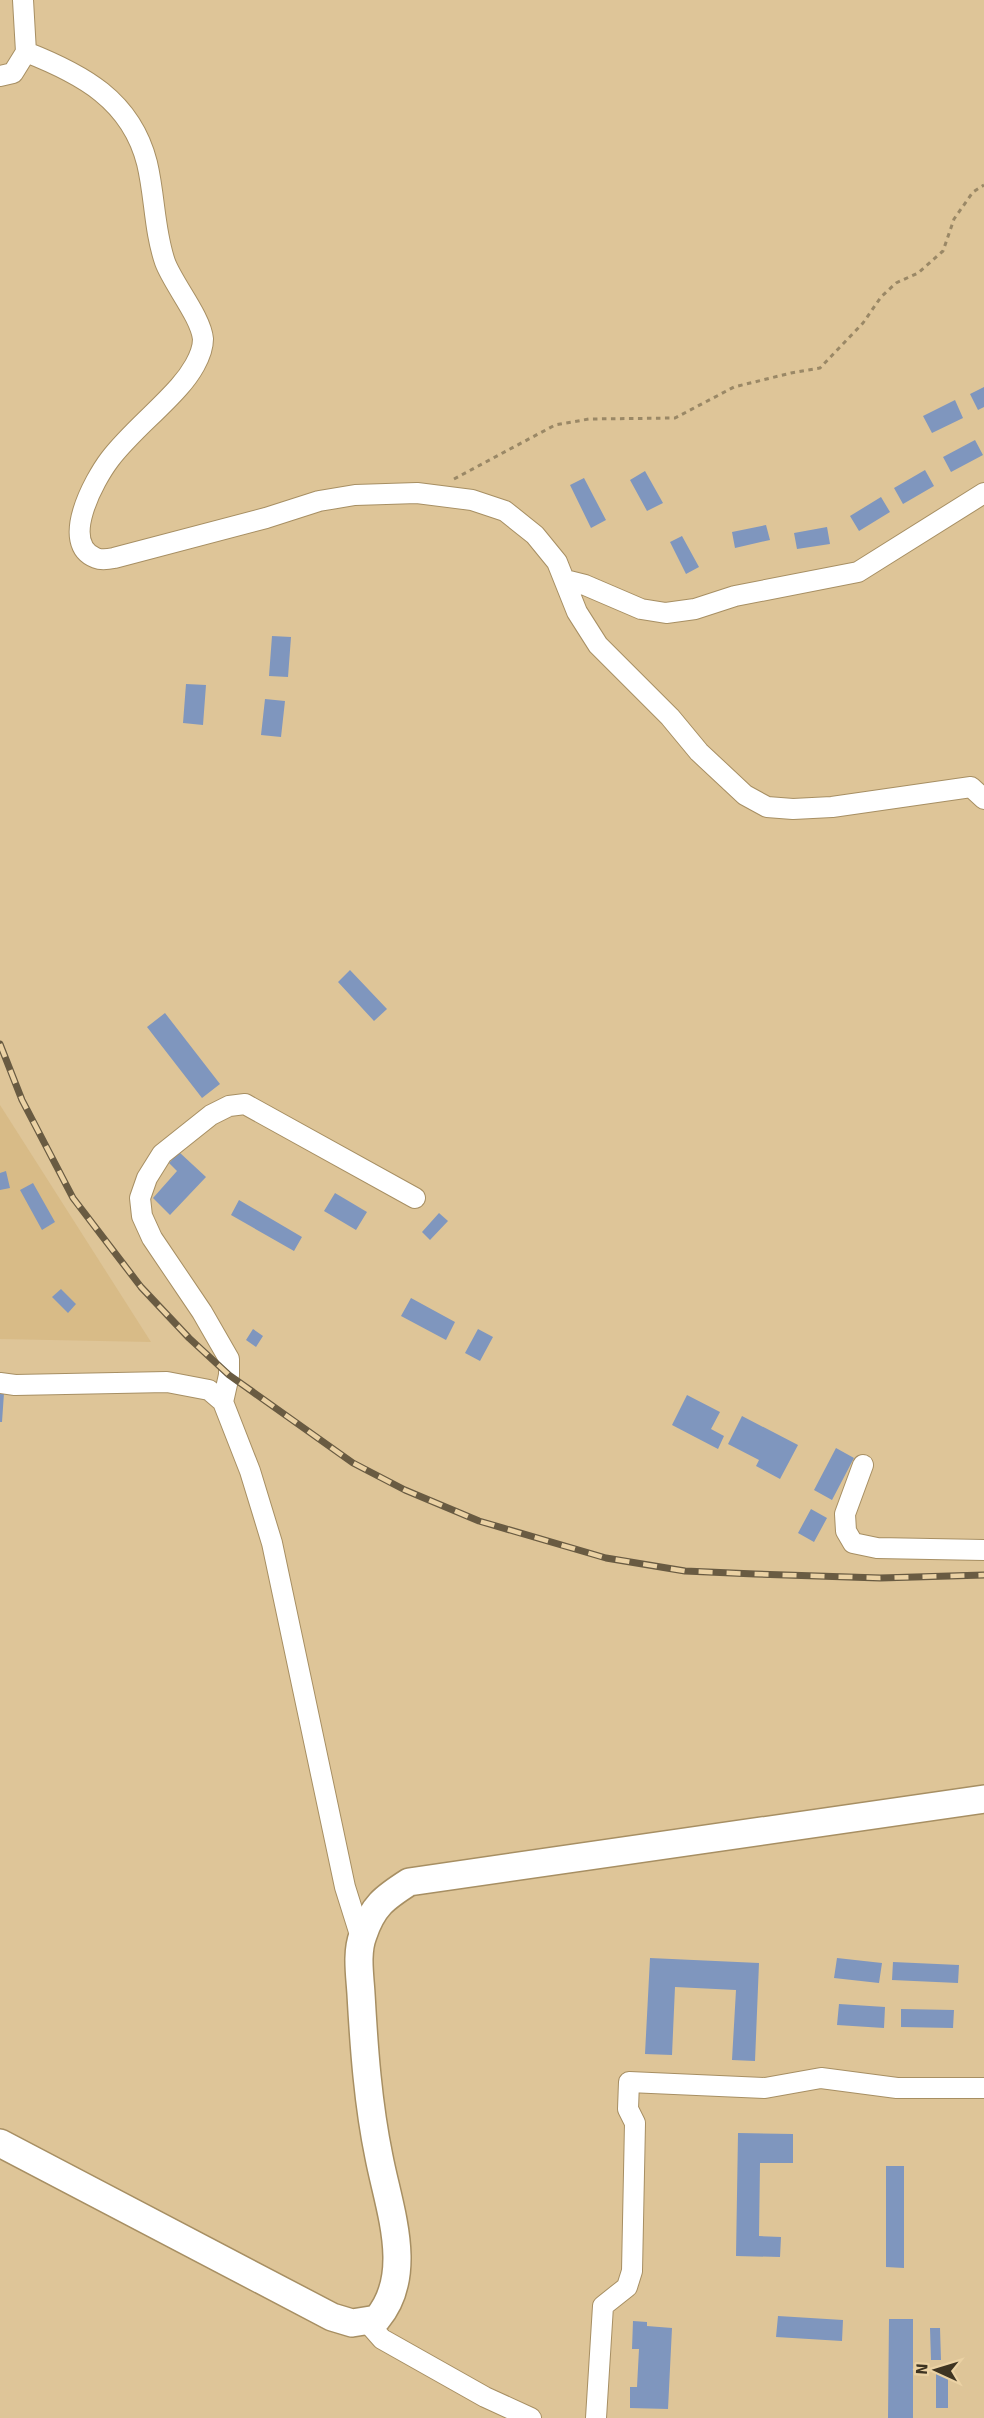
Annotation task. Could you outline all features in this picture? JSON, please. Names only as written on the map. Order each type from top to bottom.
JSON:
[{"type":"street","points":[[0,76],[13,73],[26,52],[23,0]]},
{"type":"street","points":[[26,52],[64,67],[104,92],[122,112],[136,135],[147,163],[155,220],[165,262],[195,318],[202,339],[197,362],[180,387],[131,434],[103,471],[91,492],[80,523],[79,539],[84,549],[97,559],[114,558],[266,518],[319,501],[355,495],[407,493],[472,500],[505,511],[535,535],[557,562],[577,612],[598,645],[670,717],[723,776],[745,795],[767,807],[793,809],[832,807],[980,789]]},
{"type":"street","points":[[565,580],[585,585],[641,609],[666,613],[695,609],[745,594],[858,572],[984,493]]},
{"type":"street","points":[[223,1402],[229,1375],[229,1359],[202,1312],[152,1238],[142,1216],[140,1198],[147,1178],[162,1154],[211,1115],[229,1106],[245,1104],[415,1198]]},
{"type":"street","points":[[0,1383],[15,1385],[167,1382],[209,1390],[223,1402],[250,1471],[272,1543],[345,1887],[361,1938]]},
{"type":"street","points":[[863,1465],[845,1514],[846,1531],[853,1543],[877,1548],[984,1550]]},
{"type":"street","points":[[0,2143],[332,2318],[352,2323],[377,2319],[387,2306],[394,2289],[398,2265],[392,2220],[378,2154],[364,2052],[359,1964],[361,1938],[370,1917],[385,1897],[409,1882],[984,1799]]},
{"type":"street","points":[[596,2418],[603,2306],[627,2287],[632,2271],[634,2123],[628,2109],[628,2082],[765,2088],[821,2078],[897,2088],[984,2088]]},
{"type":"street","points":[[367,2322],[382,2339],[485,2397],[531,2418]]},
{"type":"street","points":[[485,2397],[493,2418]]},
{"type":"path","points":[[440,496],[457,476],[555,425],[589,419],[675,418],[734,387],[820,368],[863,323],[881,297],[896,283],[918,273],[943,251],[954,219],[974,192],[984,185]]},
{"type":"shaded area","points":[[0,1105],[151,1342],[0,1339]]},
{"type":"building","points":[[984,387],[984,407],[978,410],[970,394]]},
{"type":"building","points":[[955,400],[963,418],[932,433],[923,416]]},
{"type":"building","points":[[975,440],[983,455],[951,472],[943,457]]},
{"type":"building","points":[[925,470],[934,486],[903,504],[894,488]]},
{"type":"building","points":[[645,471],[663,503],[647,511],[630,480]]},
{"type":"building","points":[[584,478],[606,520],[591,528],[570,485]]},
{"type":"building","points":[[881,497],[890,512],[859,531],[850,516]]},
{"type":"building","points":[[766,525],[770,540],[735,548],[732,532]]},
{"type":"building","points":[[827,527],[830,544],[797,549],[794,533]]},
{"type":"building","points":[[682,536],[699,567],[686,574],[670,542]]},
{"type":"building","points":[[272,636],[291,637],[288,677],[269,676]]},
{"type":"building","points":[[186,684],[206,685],[203,725],[183,723]]},
{"type":"building","points":[[265,699],[285,701],[281,737],[261,735]]},
{"type":"building","points":[[350,970],[387,1009],[374,1021],[338,982]]},
{"type":"building","points":[[165,1013],[220,1084],[202,1098],[147,1027]]},
{"type":"building","points":[[179,1152],[206,1177],[170,1215],[153,1198],[177,1171],[169,1163]]},
{"type":"building","points":[[6,1171],[10,1188],[0,1190],[0,1173]]},
{"type":"building","points":[[33,1183],[55,1222],[42,1230],[20,1190]]},
{"type":"building","points":[[335,1193],[367,1212],[356,1230],[324,1211]]},
{"type":"building","points":[[239,1200],[302,1237],[294,1251],[231,1215]]},
{"type":"building","points":[[439,1213],[448,1221],[430,1240],[422,1232]]},
{"type":"building","points":[[61,1289],[76,1304],[68,1313],[52,1297]]},
{"type":"building","points":[[411,1298],[455,1322],[446,1340],[401,1316]]},
{"type":"building","points":[[253,1329],[263,1336],[256,1347],[246,1340]]},
{"type":"building","points":[[478,1329],[493,1337],[480,1361],[465,1353]]},
{"type":"building","points":[[0,1392],[4,1393],[2,1422],[0,1422]]},
{"type":"building","points":[[687,1395],[720,1412],[711,1429],[724,1436],[718,1449],[672,1425]]},
{"type":"building","points":[[742,1416],[798,1445],[780,1479],[756,1466],[759,1460],[728,1444]]},
{"type":"building","points":[[836,1448],[854,1458],[832,1500],[814,1490]]},
{"type":"building","points":[[811,1509],[827,1518],[814,1542],[798,1533]]},
{"type":"building","points":[[650,1958],[759,1963],[755,2061],[732,2060],[736,1990],[675,1987],[672,2055],[645,2054]]},
{"type":"building","points":[[837,1958],[882,1963],[879,1983],[834,1978]]},
{"type":"building","points":[[893,1962],[959,1965],[958,1983],[892,1980]]},
{"type":"building","points":[[839,2004],[885,2007],[884,2028],[837,2025]]},
{"type":"building","points":[[901,2009],[954,2010],[953,2028],[901,2027]]},
{"type":"building","points":[[738,2133],[793,2134],[793,2163],[760,2163],[759,2236],[781,2237],[780,2257],[736,2256]]},
{"type":"building","points":[[886,2166],[904,2166],[904,2268],[886,2267]]},
{"type":"building","points":[[778,2316],[843,2320],[842,2341],[776,2337]]},
{"type":"building","points":[[889,2319],[913,2319],[913,2418],[888,2418]]},
{"type":"building","points":[[633,2321],[647,2322],[647,2326],[672,2328],[668,2409],[630,2408],[630,2387],[637,2387],[639,2349],[632,2349]]},
{"type":"building","points":[[930,2328],[940,2328],[941,2360],[931,2360]]},
{"type":"building","points":[[936,2366],[948,2366],[948,2408],[936,2408]]},
{"type":"railway","points":[[0,1044],[22,1100],[73,1198],[141,1287],[189,1338],[229,1375],[353,1463],[405,1490],[479,1521],[606,1558],[685,1571],[880,1578],[984,1575]]}]
